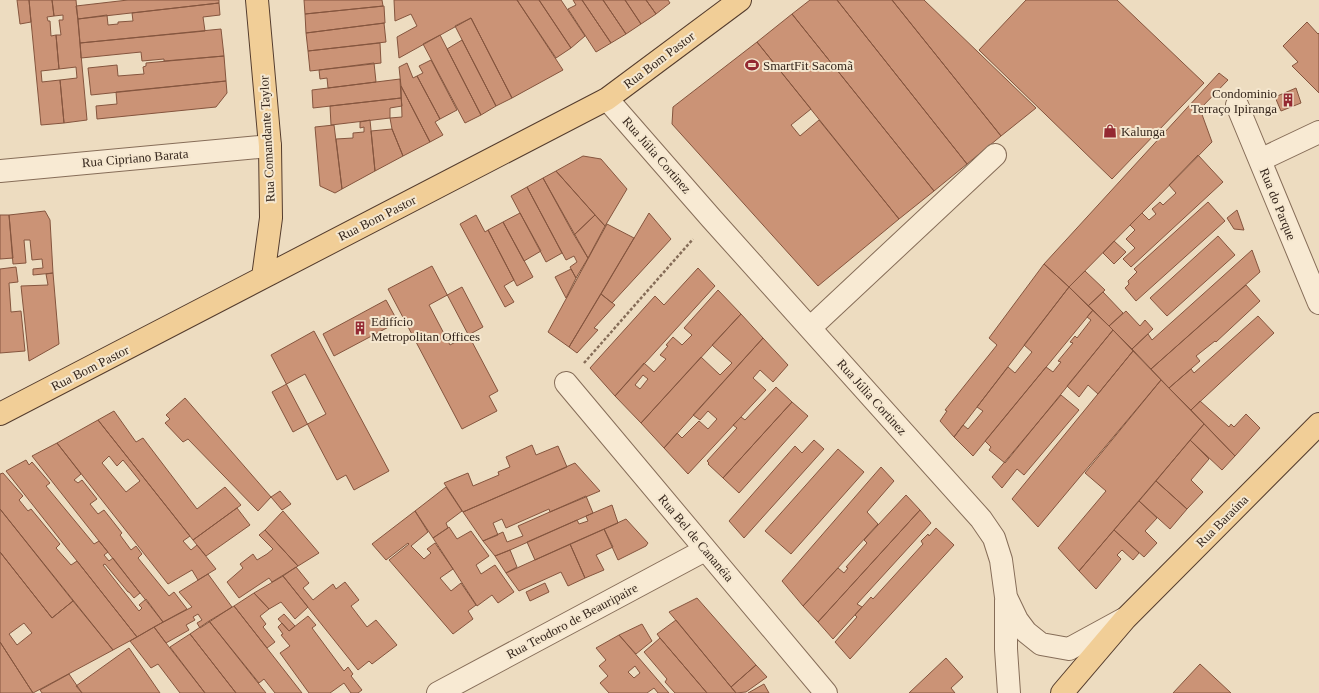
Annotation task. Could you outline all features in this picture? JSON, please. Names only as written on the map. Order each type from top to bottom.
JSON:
[{"type":"main road","name":"Rua Comandante Taylor","points":[[257,0],[270,146],[271,218],[263,277]]},
{"type":"main road","name":"Rua Bom Pastor","points":[[0,414],[608,99],[740,0]]},
{"type":"main road","name":"Rua Baraúna","points":[[1062,693],[1126,619],[1319,424]]},
{"type":"street","name":"Rua Júlia Cortinez","points":[[608,99],[711,218],[981,519],[994,538],[1001,560],[1006,597],[1016,620],[1026,632],[1041,644],[1069,649],[1126,619]]},
{"type":"street","name":"Rua do Parque","points":[[1237,104],[1319,303]]},
{"type":"street","points":[[1260,160],[1319,132]]},
{"type":"street","name":"Rua Cipriano Barata","points":[[0,171],[270,146]]},
{"type":"street","points":[[810,328],[994,155]]},
{"type":"street","name":"Rua Bel de Cananéia","points":[[566,383],[826,693]]},
{"type":"street","name":"Rua Teodoro de Beauripaire","points":[[438,693],[705,550]]},
{"type":"street","points":[[1006,597],[1006,649],[1009,693]]},
{"type":"path","points":[[566,383],[711,218]]},
{"type":"building","points":[[17,0],[29,0],[31,22],[20,24]]},
{"type":"building","points":[[29,0],[52,0],[54,16],[47,17],[48,21],[50,21],[51,36],[56,35],[59,69],[41,71],[42,82],[60,80],[64,123],[41,125]]},
{"type":"building","points":[[52,0],[76,0],[87,120],[64,123],[60,80],[77,78],[76,67],[59,69],[56,35],[61,35],[59,20],[63,20],[63,15],[54,16]]},
{"type":"building","points":[[128,0],[219,0],[219,3],[78,19],[76,6]]},
{"type":"building","points":[[304,0],[382,0],[383,6],[305,14]]},
{"type":"building","points":[[394,0],[517,0],[563,70],[512,98],[471,18],[399,58],[397,37],[417,26],[411,14],[395,21]]},
{"type":"building","points":[[517,0],[539,0],[571,48],[556,58]]},
{"type":"building","points":[[539,0],[561,0],[585,36],[571,48]]},
{"type":"building","points":[[573,0],[582,0],[611,43],[596,52],[568,9],[576,5]]},
{"type":"building","points":[[582,0],[603,0],[626,34],[611,43]]},
{"type":"building","points":[[603,0],[625,0],[641,24],[626,34]]},
{"type":"building","points":[[625,0],[646,0],[656,14],[641,24]]},
{"type":"building","points":[[646,0],[668,0],[670,3],[656,14]]},
{"type":"building","points":[[810,0],[837,0],[967,164],[934,191],[792,14]]},
{"type":"building","points":[[837,0],[892,0],[1001,136],[967,164]]},
{"type":"building","points":[[892,0],[924,0],[1036,108],[1001,136]]},
{"type":"building","name":"Kalunga","points":[[1026,0],[1117,0],[1204,83],[1112,179],[979,50]]},
{"type":"building","points":[[219,3],[220,15],[203,17],[205,31],[80,43],[78,19],[107,15],[108,25],[118,24],[118,22],[133,21],[132,13]]},
{"type":"building","points":[[384,6],[385,23],[306,33],[305,14]]},
{"type":"building","points":[[792,14],[934,191],[899,219],[757,42]]},
{"type":"building","points":[[471,18],[512,98],[496,106],[455,26]]},
{"type":"building","points":[[1307,22],[1318,34],[1319,33],[1319,93],[1292,66],[1298,62],[1283,46]]},
{"type":"building","points":[[384,23],[386,42],[308,51],[306,33]]},
{"type":"building","points":[[221,29],[224,56],[164,61],[164,59],[142,61],[141,52],[81,58],[80,43]]},
{"type":"building","points":[[440,35],[481,115],[465,123],[423,44]]},
{"type":"building","points":[[462,40],[496,106],[481,115],[447,49]]},
{"type":"building","points":[[757,42],[811,109],[791,125],[800,136],[819,120],[899,219],[818,286],[672,124],[673,107]]},
{"type":"building","points":[[380,43],[381,63],[310,71],[308,51]]},
{"type":"building","points":[[224,56],[226,81],[91,95],[88,68],[117,65],[118,76],[144,74],[143,67],[146,66],[146,63]]},
{"type":"building","points":[[431,60],[457,110],[440,119],[417,76],[423,73],[419,66]]},
{"type":"building","points":[[374,63],[376,82],[328,88],[327,78],[320,79],[319,70]]},
{"type":"building","points":[[407,63],[413,78],[417,76],[440,119],[435,122],[443,135],[430,142],[401,86],[399,67]]},
{"type":"building","points":[[1219,73],[1228,80],[1200,109],[1212,142],[1069,287],[1044,264]]},
{"type":"building","points":[[400,79],[401,98],[313,108],[312,90]]},
{"type":"building","points":[[226,81],[227,93],[216,107],[97,119],[96,106],[117,104],[116,92]]},
{"type":"building","points":[[401,86],[430,142],[403,156],[392,129],[390,118],[402,117]]},
{"type":"building","name":"Condominio Terraço Ipiranga","points":[[1296,88],[1301,103],[1281,111],[1275,97]]},
{"type":"building","points":[[401,98],[402,106],[390,108],[390,118],[331,125],[330,106]]},
{"type":"building","points":[[370,120],[375,171],[342,189],[336,139],[353,138],[353,133],[364,132],[364,127],[360,128],[360,122]]},
{"type":"building","points":[[334,125],[342,189],[335,193],[320,186],[315,127]]},
{"type":"building","points":[[392,129],[403,156],[375,171],[371,131]]},
{"type":"building","points":[[1198,155],[1223,182],[1131,267],[1123,259],[1135,248],[1126,239],[1135,230],[1130,225],[1142,213],[1149,220],[1156,214],[1152,209],[1160,202],[1163,205],[1176,193],[1169,185]]},
{"type":"building","points":[[583,156],[601,159],[627,189],[605,226],[556,171]]},
{"type":"building","points":[[556,171],[595,215],[574,235],[543,178]]},
{"type":"building","points":[[543,178],[588,258],[576,278],[570,267],[577,262],[574,256],[566,260],[527,187]]},
{"type":"building","points":[[527,187],[562,253],[546,262],[511,196]]},
{"type":"building","points":[[1208,202],[1225,221],[1136,301],[1125,288],[1129,284],[1128,281],[1137,272],[1134,269]]},
{"type":"building","points":[[1237,210],[1244,230],[1234,229],[1227,218]]},
{"type":"building","points":[[45,211],[50,220],[53,273],[33,275],[33,269],[43,268],[42,259],[32,260],[30,240],[24,240],[26,263],[13,264],[9,215]]},
{"type":"building","points":[[520,213],[541,251],[524,261],[503,222]]},
{"type":"building","points":[[649,213],[671,239],[612,303],[601,294]]},
{"type":"building","points":[[0,215],[9,215],[13,258],[0,259]]},
{"type":"building","points":[[476,215],[485,232],[488,230],[514,280],[504,286],[514,302],[505,307],[460,224]]},
{"type":"building","points":[[595,215],[605,226],[588,258],[574,235]]},
{"type":"building","points":[[503,222],[533,277],[517,286],[488,230]]},
{"type":"building","points":[[607,224],[634,238],[569,347],[548,332]]},
{"type":"building","points":[[1218,236],[1235,255],[1167,316],[1150,298]]},
{"type":"building","points":[[1114,241],[1126,252],[1114,264],[1103,253]]},
{"type":"building","points":[[1252,250],[1260,272],[1151,369],[1132,349],[1148,334],[1152,340]]},
{"type":"building","points":[[1044,264],[1069,287],[954,437],[940,421],[947,411],[945,410],[997,345],[989,338]]},
{"type":"building","points":[[432,266],[498,391],[489,396],[497,411],[462,429],[388,289]]},
{"type":"building","points":[[16,267],[18,282],[9,283],[11,312],[21,311],[25,351],[0,353],[0,269]]},
{"type":"building","points":[[698,268],[715,286],[615,396],[590,368],[655,296],[664,305]]},
{"type":"building","points":[[571,269],[576,278],[566,298],[555,277]]},
{"type":"building","points":[[1085,271],[1105,290],[1088,306],[1069,287]]},
{"type":"building","points":[[53,273],[59,344],[29,361],[21,286],[48,285],[46,274]]},
{"type":"building","points":[[1246,285],[1260,301],[1216,342],[1215,341],[1196,356],[1200,361],[1169,388],[1151,369]]},
{"type":"building","points":[[462,287],[483,327],[450,345],[429,305]]},
{"type":"building","points":[[1069,287],[1093,310],[973,456],[954,437],[963,425],[968,429],[983,411],[977,407],[1008,367],[1015,373],[1032,352],[1024,345]]},
{"type":"building","points":[[718,290],[741,314],[641,423],[615,396],[644,363],[654,372],[666,359],[660,355],[668,346],[666,345],[673,337],[682,345],[692,335],[684,328]],"holes":[[[643,375],[648,379],[640,389],[635,385]]]},
{"type":"building","points":[[1103,292],[1123,313],[1109,326],[1088,306]]},
{"type":"building","points":[[601,294],[615,305],[594,328],[598,330],[577,353],[569,347]]},
{"type":"building","name":"Edifício Metropolitan Offices","points":[[386,300],[398,322],[334,356],[323,334]]},
{"type":"building","points":[[1093,310],[1113,330],[1005,463],[989,450],[991,447],[985,441],[1046,367],[1053,372],[1061,362],[1058,361],[1073,343],[1070,342],[1075,336],[1077,338],[1091,320],[1087,317]]},
{"type":"building","points":[[1126,311],[1140,326],[1145,320],[1153,329],[1132,349],[1109,326]]},
{"type":"building","points":[[741,314],[763,338],[664,448],[641,423],[701,357],[720,375],[732,363],[712,345]]},
{"type":"building","points":[[1258,316],[1274,333],[1191,410],[1169,388],[1191,369],[1194,373]]},
{"type":"building","points":[[1113,330],[1133,351],[1098,394],[1088,385],[1079,397],[1067,386]]},
{"type":"building","points":[[314,331],[389,471],[354,490],[346,475],[337,480],[271,355]]},
{"type":"building","points":[[763,338],[788,365],[773,382],[760,370],[753,378],[766,390],[688,474],[664,448],[677,433],[682,438],[699,421],[708,429],[717,419],[708,411],[700,420],[693,415]]},
{"type":"building","points":[[1133,351],[1161,380],[1038,527],[1012,499]]},
{"type":"building","points":[[305,374],[326,414],[293,432],[272,392]]},
{"type":"building","points":[[1161,380],[1204,424],[1079,571],[1058,548],[1106,491],[1085,473]]},
{"type":"building","points":[[776,387],[792,402],[723,478],[708,464],[709,463],[707,461],[737,428],[733,425],[741,417],[745,420]]},
{"type":"building","points":[[1061,395],[1079,410],[1024,475],[1017,469],[1002,488],[992,477]]},
{"type":"building","points":[[185,398],[271,497],[258,511],[188,439],[183,442],[165,423],[170,419],[166,415]]},
{"type":"building","points":[[1200,401],[1229,427],[1231,424],[1234,427],[1246,414],[1260,428],[1235,456],[1191,410]]},
{"type":"building","points":[[792,402],[808,416],[739,493],[723,478]]},
{"type":"building","points":[[114,411],[136,442],[143,438],[197,509],[225,487],[241,505],[193,540],[98,420]]},
{"type":"building","points":[[98,420],[190,536],[183,541],[191,550],[197,545],[216,569],[198,580],[192,570],[168,584],[57,443]],"holes":[[[109,456],[117,466],[123,460],[140,481],[126,492],[102,463]]]},
{"type":"building","points":[[1204,424],[1235,456],[1222,470],[1190,440]]},
{"type":"building","points":[[814,440],[824,449],[744,538],[729,521],[795,446],[802,453]]},
{"type":"building","points":[[1190,440],[1209,459],[1191,480],[1203,492],[1187,509],[1156,481]]},
{"type":"building","points":[[57,443],[81,474],[74,480],[78,483],[82,480],[97,499],[90,504],[98,514],[104,510],[122,533],[120,535],[131,550],[136,546],[142,554],[138,558],[169,596],[174,592],[187,609],[163,622],[32,456]]},
{"type":"building","points":[[532,445],[536,455],[558,446],[567,467],[463,512],[444,483],[468,473],[473,486],[499,475],[498,472],[510,467],[506,457]]},
{"type":"building","points":[[838,449],[864,472],[791,554],[765,531]]},
{"type":"building","points":[[26,460],[29,465],[32,462],[50,483],[46,486],[94,544],[99,541],[108,552],[104,555],[109,561],[113,558],[140,593],[134,598],[105,564],[103,565],[139,611],[142,608],[139,605],[146,599],[163,622],[137,637],[6,471]]},
{"type":"building","points":[[575,463],[600,491],[550,512],[549,509],[506,528],[502,519],[493,523],[498,535],[483,541],[463,512]]},
{"type":"building","points":[[881,467],[894,481],[867,512],[878,524],[803,606],[782,581]]},
{"type":"building","points":[[3,473],[23,496],[19,500],[28,511],[31,509],[60,544],[56,548],[71,565],[77,561],[137,637],[113,650],[0,509],[0,474]]},
{"type":"building","points":[[1156,481],[1187,509],[1170,529],[1139,501]]},
{"type":"building","points":[[446,487],[462,511],[446,523],[448,528],[433,538],[415,511]]},
{"type":"building","points":[[280,491],[291,504],[282,510],[271,497]]},
{"type":"building","points":[[906,495],[920,510],[818,622],[803,606],[838,568],[844,573],[848,568],[846,567],[867,543],[864,540]]},
{"type":"building","points":[[586,496],[593,513],[510,550],[495,556],[483,541],[503,532],[507,542],[523,536],[518,526]]},
{"type":"building","points":[[1139,501],[1157,518],[1145,531],[1157,543],[1144,557],[1114,530]]},
{"type":"building","points":[[612,505],[618,523],[535,560],[527,542],[577,520],[579,524],[588,521],[586,516]]},
{"type":"building","points":[[237,508],[250,525],[206,556],[193,540]]},
{"type":"building","points":[[0,509],[73,601],[52,618],[0,552]]},
{"type":"building","points":[[920,510],[931,523],[857,604],[862,607],[833,639],[818,622]]},
{"type":"building","points":[[283,511],[319,553],[298,566],[265,530]]},
{"type":"building","points":[[415,511],[428,532],[411,546],[424,559],[431,553],[427,549],[435,543],[453,569],[440,578],[451,591],[461,583],[476,605],[468,611],[473,619],[453,634],[389,560],[409,544],[408,543],[386,560],[372,544]]},
{"type":"building","points":[[626,519],[648,543],[646,546],[618,560],[604,529]]},
{"type":"building","points":[[449,527],[457,539],[471,531],[489,556],[476,565],[481,574],[495,565],[514,592],[498,603],[492,595],[477,606],[433,538]]},
{"type":"building","points":[[936,528],[954,545],[850,659],[835,642],[857,617],[855,615],[871,597],[873,599],[923,544],[921,541],[928,534],[929,536]]},
{"type":"building","points":[[604,529],[613,547],[596,555],[604,570],[585,578],[570,544]]},
{"type":"building","points":[[265,530],[298,566],[272,582],[269,578],[239,598],[227,582],[243,568],[240,564],[253,554],[257,560],[273,549],[259,535]]},
{"type":"building","points":[[1114,530],[1139,553],[1133,560],[1122,550],[1117,555],[1121,559],[1096,589],[1079,571]]},
{"type":"building","points":[[570,544],[585,578],[568,586],[561,572],[519,591],[506,573]]},
{"type":"building","points":[[510,550],[517,567],[506,573],[495,556]]},
{"type":"building","points":[[0,552],[52,618],[73,601],[113,650],[33,693],[0,642]],"holes":[[[24,623],[32,633],[17,645],[9,634]]]},
{"type":"building","points":[[296,567],[309,583],[303,588],[313,600],[333,584],[336,589],[345,582],[359,600],[351,606],[367,627],[376,620],[397,645],[372,664],[369,661],[358,670],[283,576]]},
{"type":"building","points":[[208,574],[232,607],[200,628],[197,623],[202,620],[198,614],[193,617],[195,620],[186,625],[189,630],[166,643],[154,627],[192,607],[179,592]]},
{"type":"building","points":[[283,576],[308,607],[295,619],[281,602],[269,609],[254,593]]},
{"type":"building","points":[[545,583],[549,592],[530,601],[526,592]]},
{"type":"building","points":[[254,593],[269,609],[260,616],[266,624],[263,627],[275,642],[267,648],[234,606]]},
{"type":"building","points":[[697,598],[756,665],[731,687],[669,612]]},
{"type":"building","points":[[234,606],[302,693],[275,693],[264,679],[259,683],[209,621]]},
{"type":"building","points":[[284,614],[295,626],[289,631],[278,619]]},
{"type":"building","points":[[308,616],[316,625],[312,628],[344,671],[348,667],[353,674],[351,676],[362,690],[358,693],[351,693],[344,683],[330,693],[309,693],[280,653],[290,646],[281,635],[283,634],[278,627],[282,623],[289,631]]},
{"type":"building","points":[[676,620],[736,693],[707,693],[660,638],[657,634]]},
{"type":"building","points":[[209,621],[266,693],[236,693],[190,634]]},
{"type":"building","points":[[642,624],[652,641],[636,654],[619,635]]},
{"type":"building","points":[[154,627],[205,693],[180,693],[158,664],[151,668],[130,641]]},
{"type":"building","points":[[190,634],[236,693],[205,693],[170,647]]},
{"type":"building","points":[[619,635],[669,693],[658,693],[654,688],[647,693],[609,693],[600,683],[608,676],[599,666],[606,660],[596,648]],"holes":[[[635,666],[640,673],[634,678],[628,672]]]},
{"type":"building","points":[[660,638],[707,693],[675,693],[665,682],[667,679],[644,652]]},
{"type":"building","points":[[0,642],[33,693],[0,693]]},
{"type":"building","points":[[129,648],[160,693],[82,693],[76,686]]},
{"type":"building","points":[[946,658],[963,677],[951,688],[955,693],[909,693]]},
{"type":"building","points":[[1200,664],[1231,693],[1173,693]]},
{"type":"building","points":[[756,665],[767,677],[746,692],[736,693],[731,687]]},
{"type":"building","points":[[69,674],[82,693],[42,693],[40,690]]},
{"type":"building","points":[[764,684],[769,693],[748,693]]},
{"type":"place","name":"SmartFit Sacomã","points":[[752,65]]},
{"type":"place","name":"Condominio Terraço Ipiranga","points":[[1288,100]]},
{"type":"place","name":"Kalunga","points":[[1110,131]]},
{"type":"place","name":"Edifício Metropolitan Offices","points":[[360,328]]}]
